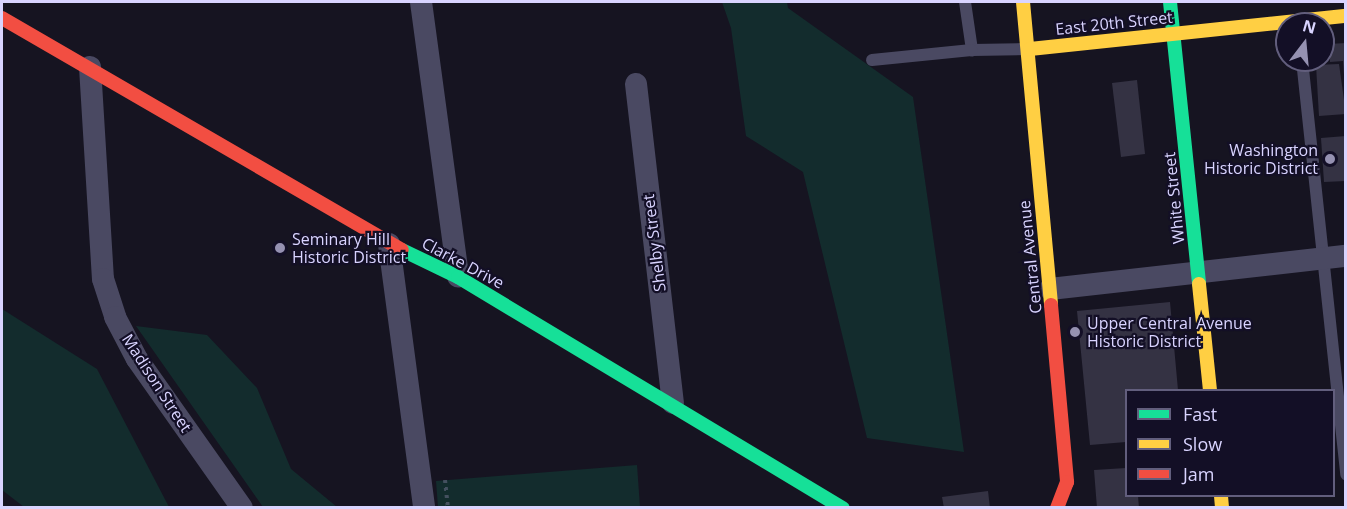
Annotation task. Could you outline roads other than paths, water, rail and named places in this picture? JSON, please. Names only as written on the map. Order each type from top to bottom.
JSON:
[{"type":"street","points":[[421,2],[458,277]]},
{"type":"street","name":"Central Avenue","points":[[1023,2],[1030,49],[1067,472],[1057,507]]},
{"type":"street","name":"White Street","points":[[1170,2],[1210,389]]},
{"type":"street","name":"Clarke Drive","points":[[2,18],[90,67],[389,244],[458,277],[673,403],[843,507]]},
{"type":"street","name":"East 20th Street","points":[[1030,49],[1275,24]]},
{"type":"street","name":"Madison Street","points":[[90,67],[103,279],[116,317],[137,359],[242,507]]},
{"type":"street","name":"Shelby Street","points":[[636,84],[673,403]]},
{"type":"street","points":[[389,244],[424,507]]},
{"type":"street","points":[[1050,289],[1346,256]]},
{"type":"lane","points":[[965,2],[972,50]]},
{"type":"lane","points":[[872,60],[972,50],[1030,49]]},
{"type":"lane","points":[[1303,72],[1346,476]]},
{"type":"place","name":"Washington Historic District","points":[[1330,159]]},
{"type":"place","name":"Seminary Hill Historic District","points":[[280,248]]},
{"type":"place","name":"Upper Central Avenue Historic District","points":[[1075,332]]}]
